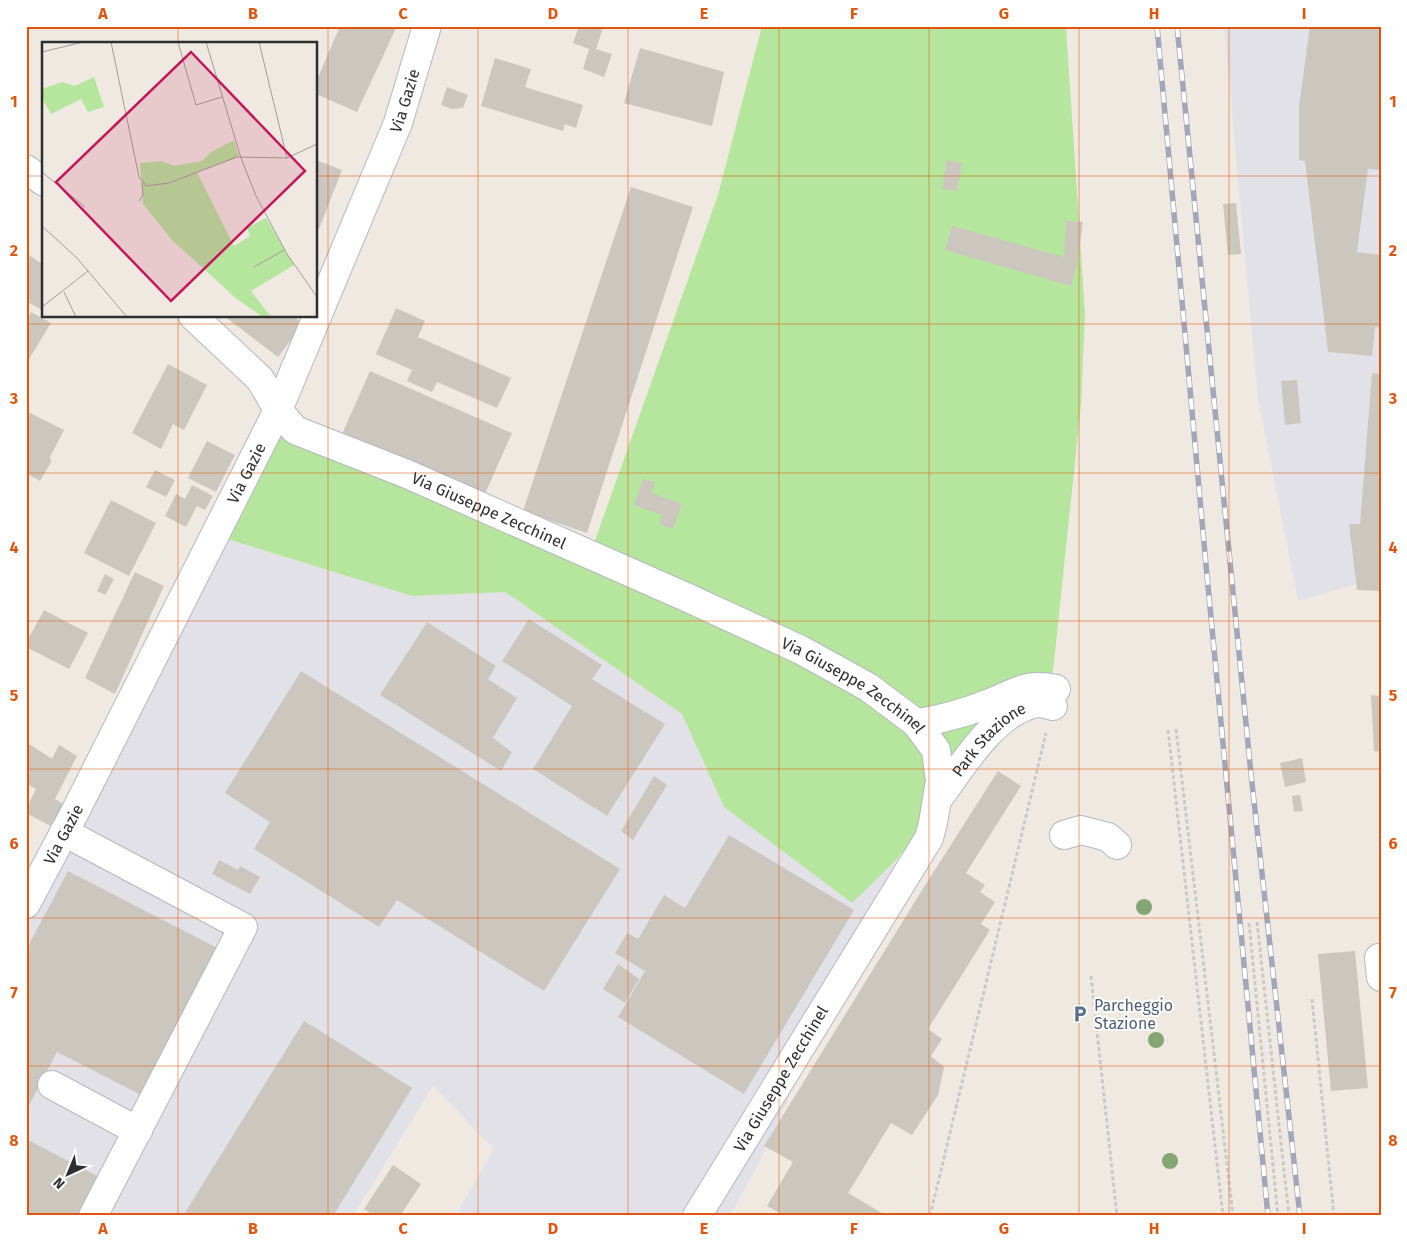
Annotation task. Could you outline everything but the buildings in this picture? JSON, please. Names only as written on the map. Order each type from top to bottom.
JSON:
[{"type":"street","name":"Via Gazie","points":[[318,315],[398,124],[427,26]]},
{"type":"street","name":"Via Giuseppe Zecchinel","points":[[195,318],[260,379],[278,410],[295,430],[407,474],[686,597],[800,650],[868,687],[916,723],[936,750],[940,781],[929,838],[697,1216]]},
{"type":"street","name":"Via Gazie","points":[[26,904],[278,410],[317,318]]},
{"type":"street","name":"Park Stazione","points":[[916,723],[986,705],[1024,687],[1045,686],[1054,697],[1022,708],[1002,722],[981,741],[938,799]]},
{"type":"street","points":[[1064,836],[1081,830],[1108,837],[1118,845]]},
{"type":"street","points":[[64,832],[243,926],[93,1216]]},
{"type":"street","points":[[52,1084],[138,1131]]},
{"type":"path","points":[[930,1216],[1054,697]]},
{"type":"path","points":[[1176,728],[1233,1216]]},
{"type":"path","points":[[1168,730],[1223,1216]]},
{"type":"path","points":[[1257,922],[1288,1216]]},
{"type":"path","points":[[1249,923],[1278,1216]]},
{"type":"path","points":[[1091,976],[1117,1216]]},
{"type":"path","points":[[1312,999],[1334,1216]]},
{"type":"shaded area","points":[[1224,26],[1381,26],[1381,577],[1298,601],[1258,399]]},
{"type":"shaded area","points":[[224,538],[412,596],[505,592],[682,714],[724,807],[851,902],[896,860],[760,1161],[730,1216],[455,1216],[494,1149],[433,1086],[353,1216],[26,1216],[26,923],[135,705]]},
{"type":"green space","points":[[762,26],[1066,26],[1085,314],[1081,405],[1053,671],[896,860],[852,903],[724,807],[682,714],[505,592],[412,596],[224,538],[282,424],[587,563],[718,195]]},
{"type":"railway","points":[[1157,26],[1268,1216]]},
{"type":"railway","points":[[1177,26],[1251,774],[1300,1216]]},
{"type":"place","name":"Parcheggio Stazione","points":[[1080,1014]]}]
